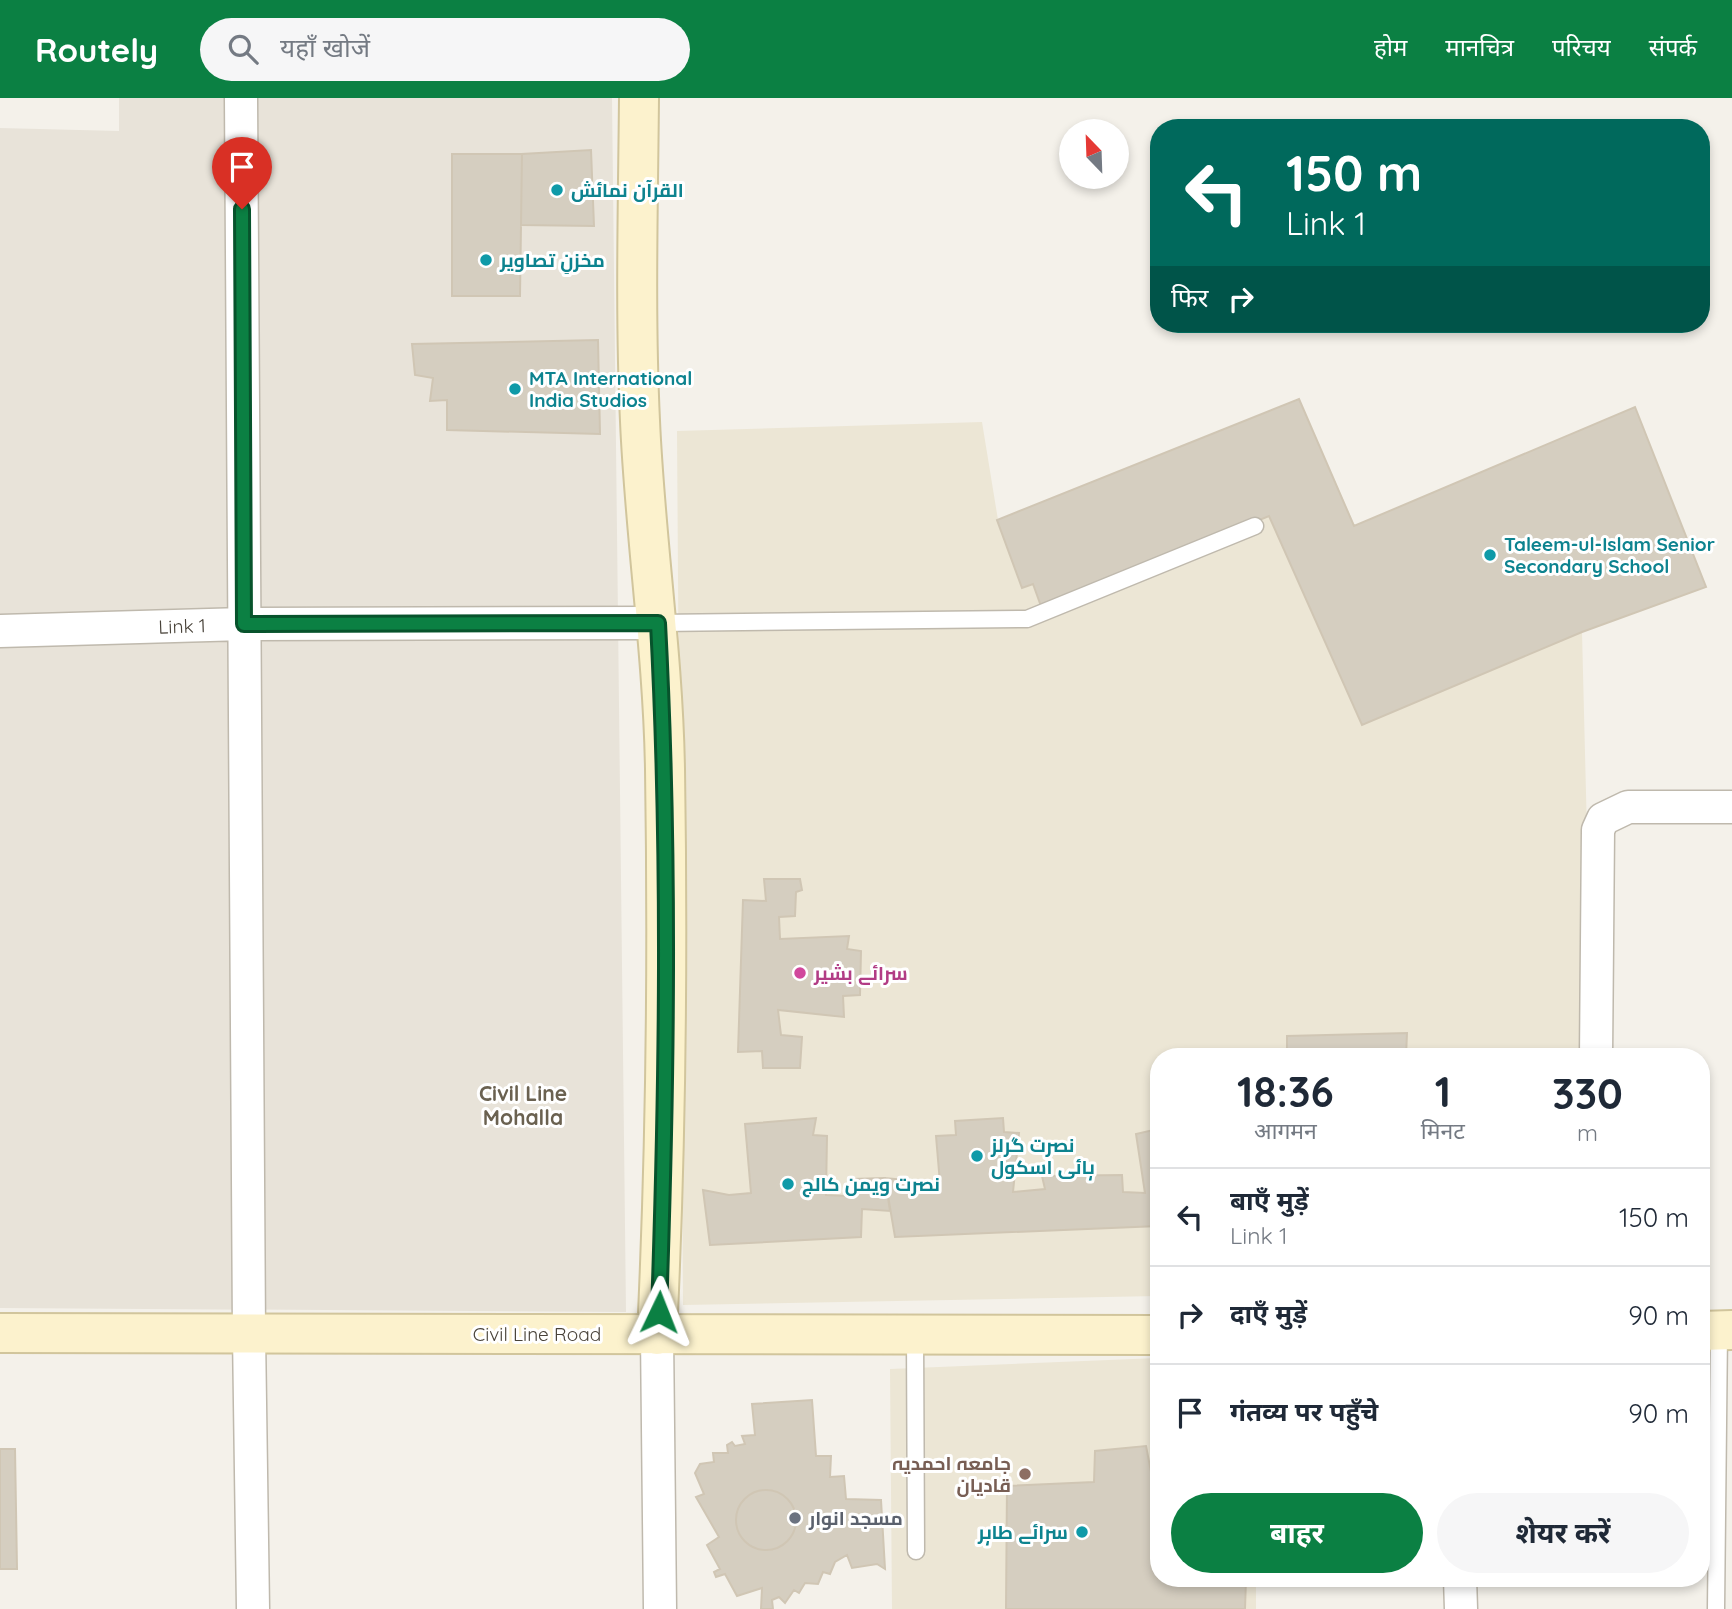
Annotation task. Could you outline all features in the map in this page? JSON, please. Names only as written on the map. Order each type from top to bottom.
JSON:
[{"type":"street","points":[[241,98],[253,1609]]},
{"type":"street","points":[[639,98],[640,425],[658,623],[665,767],[665,1077],[657,1335],[660,1609]]},
{"type":"street","name":"Link 1","points":[[0,631],[244,624],[658,623]]},
{"type":"street","points":[[1596,1048],[1598,830],[1603,819],[1628,807],[1732,807]]},
{"type":"street","name":"Civil Line Road","points":[[0,1333],[1150,1335]]},
{"type":"street","points":[[1460,1587],[1461,1609]]},
{"type":"lane","points":[[658,623],[1027,618],[1255,526]]},
{"type":"lane","points":[[1716,1609],[1717,1331]]},
{"type":"lane","points":[[915,1335],[916,1551]]},
{"type":"shaded area","points":[[119,98],[612,98],[626,1312],[0,1308],[0,128],[119,131]]},
{"type":"shaded area","points":[[1299,399],[1355,526],[1635,407],[1706,587],[1582,632],[1590,954],[1587,1048],[1150,1048],[1150,1296],[683,1305],[677,431],[982,422],[998,520]]},
{"type":"shaded area","name":"جامعہ احمدیہ قادیان","points":[[1150,1358],[1150,1587],[1256,1587],[1256,1609],[892,1609],[890,1369]]},
{"type":"building","name":"القرآن نمائش","points":[[591,150],[594,226],[521,225],[522,154]]},
{"type":"building","name":"مخزنِ تصاویر","points":[[452,154],[522,154],[520,296],[452,296]]},
{"type":"building","name":"MTA International India Studios","points":[[598,340],[600,434],[447,430],[447,400],[430,401],[433,378],[415,375],[412,344]]},
{"type":"building","name":"Taleem-ul-Islam Senior Secondary School","points":[[1299,399],[1354,526],[1635,407],[1706,587],[1582,632],[1362,725],[1269,516],[1042,609],[1033,584],[1022,588],[997,520]]},
{"type":"building","name":"سرائے بشیر","points":[[764,879],[800,879],[802,890],[796,892],[795,916],[779,917],[780,939],[849,936],[847,949],[861,951],[860,995],[843,996],[844,1017],[778,1010],[781,1035],[802,1037],[800,1068],[763,1068],[762,1051],[738,1052],[743,900],[766,901]]},
{"type":"building","points":[[1407,1033],[1406,1048],[1287,1048],[1287,1036]]},
{"type":"building","name":"نصرت ویمن کالج","points":[[816,1118],[813,1135],[827,1136],[826,1195],[846,1196],[852,1179],[885,1178],[890,1211],[862,1209],[861,1237],[710,1245],[703,1190],[729,1195],[751,1193],[745,1124]]},
{"type":"building","name":"نصرت گرلز ہائی اسکول","points":[[1003,1118],[1004,1132],[1019,1133],[1013,1192],[1045,1189],[1042,1176],[1122,1175],[1123,1192],[1145,1193],[1136,1134],[1150,1131],[1150,1226],[895,1237],[885,1178],[940,1183],[936,1136],[956,1135],[955,1121]]},
{"type":"building","name":"مسجد انوار","points":[[812,1400],[816,1456],[831,1456],[830,1477],[844,1476],[846,1499],[881,1500],[885,1569],[877,1564],[852,1568],[847,1555],[835,1562],[830,1574],[823,1572],[818,1584],[805,1583],[799,1593],[794,1590],[785,1603],[779,1597],[772,1600],[773,1609],[761,1609],[762,1588],[737,1596],[725,1574],[716,1577],[714,1572],[720,1569],[707,1545],[719,1537],[696,1497],[704,1494],[695,1473],[700,1464],[714,1462],[713,1453],[728,1453],[727,1445],[732,1442],[735,1446],[745,1444],[742,1436],[755,1435],[752,1404]]},
{"type":"building","name":"سرائے طاہر","points":[[1146,1446],[1150,1467],[1150,1587],[1246,1587],[1245,1609],[1006,1609],[1007,1486],[1094,1482],[1095,1451]]},
{"type":"building","points":[[0,1449],[15,1449],[17,1569],[0,1569]]},
{"type":"building","points":[[766,1490],[783,1495],[791,1503],[796,1520],[791,1537],[783,1545],[766,1550],[749,1545],[741,1537],[736,1520],[741,1503],[749,1495]]},
{"type":"place","name":"القرآن نمائش","points":[[557,190]]},
{"type":"place","name":"مخزنِ تصاویر","points":[[486,260]]},
{"type":"place","name":"MTA International India Studios","points":[[515,389]]},
{"type":"place","name":"Taleem-ul-Islam Senior Secondary School","points":[[1490,555]]},
{"type":"place","name":"سرائے بشیر","points":[[800,973]]},
{"type":"place","name":"نصرت گرلز ہائی اسکول","points":[[977,1156]]},
{"type":"place","name":"نصرت ویمن کالج","points":[[788,1184]]},
{"type":"place","name":"جامعہ احمدیہ قادیان","points":[[1025,1474]]},
{"type":"place","name":"مسجد انوار","points":[[795,1518]]},
{"type":"place","name":"سرائے طاہر","points":[[1082,1532]]},
{"type":"district","name":"Civil Line Mohalla","points":[[523,1105]]},
{"type":"route","points":[[242,209],[244,624],[658,623],[665,767],[665,1051],[659,1312]]}]
